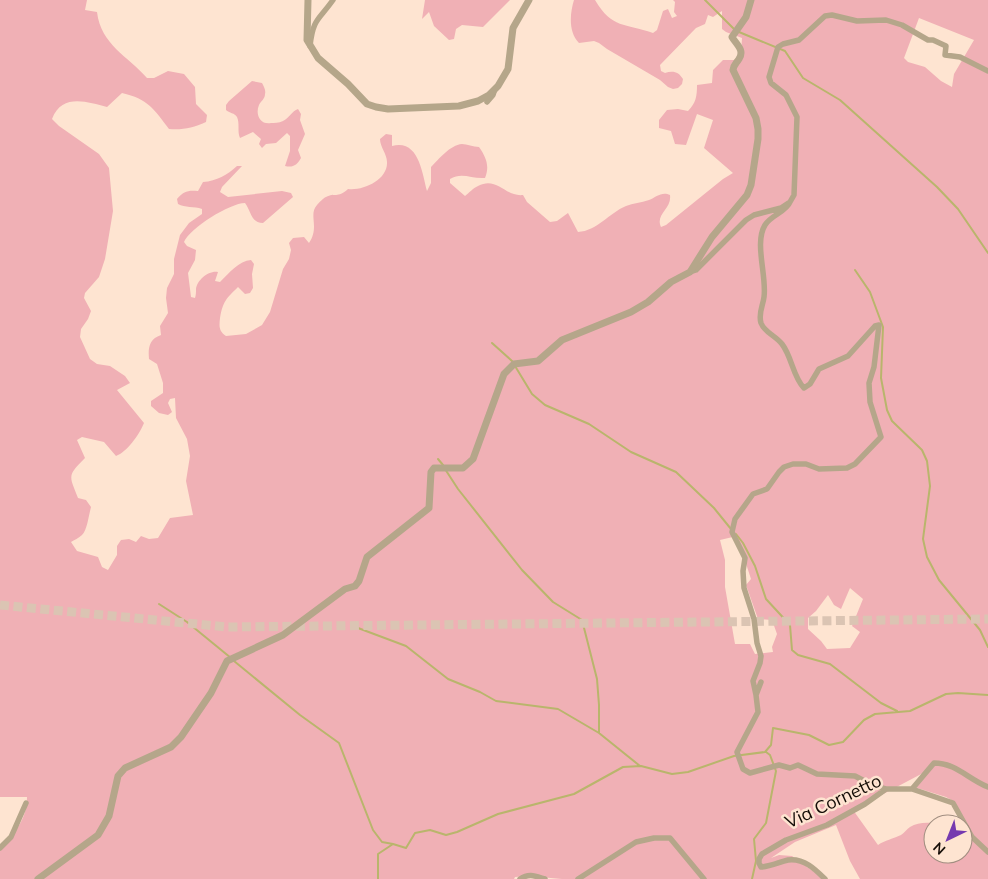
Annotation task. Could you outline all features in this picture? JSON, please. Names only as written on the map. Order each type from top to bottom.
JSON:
[{"type":"street","points":[[308,0],[307,40],[310,46],[324,64],[348,84],[364,102],[373,107],[388,109],[459,106],[478,101],[494,90],[508,69],[513,28],[529,0]]},
{"type":"street","points":[[310,46],[311,33],[317,19],[333,0]]},
{"type":"street","points":[[690,272],[712,238],[748,195],[751,185],[758,129],[756,118],[733,70],[734,64],[740,58],[741,51],[732,37],[746,17],[750,0]]},
{"type":"street","points":[[886,789],[874,786],[855,776],[817,774],[798,765],[790,768],[779,765],[750,773],[743,769],[737,752],[758,712],[753,681],[761,656],[757,643],[754,619],[744,588],[743,571],[745,558],[732,532],[735,519],[753,494],[767,489],[778,472],[784,467],[792,464],[806,464],[819,469],[847,468],[855,464],[881,437],[870,402],[869,383],[874,367],[879,325],[875,326],[848,356],[818,369],[810,384],[804,388],[799,383],[793,363],[784,345],[776,336],[762,326],[759,316],[764,296],[761,237],[765,225],[788,206],[794,195],[797,116],[786,95],[771,83],[769,77],[778,49],[783,44],[799,40],[824,16],[832,15],[858,21],[886,20],[902,25],[916,35],[928,40],[934,40],[946,46],[945,55],[960,57],[988,71]]},
{"type":"street","points":[[487,102],[494,96],[494,90]]},
{"type":"street","points":[[38,879],[98,835],[109,816],[118,776],[125,768],[171,747],[181,737],[232,659],[283,635],[345,590],[355,586],[359,581],[367,557],[429,508],[431,472],[434,468],[463,468],[473,459],[504,374],[513,365],[538,361],[562,340],[631,312],[648,302],[671,282],[696,270],[738,228],[754,215],[781,208],[790,202]]},
{"type":"street","points":[[756,695],[760,682]]},
{"type":"street","points":[[912,790],[934,764],[944,763],[988,787]]},
{"type":"street","name":"Via Cornetto","points":[[825,879],[809,863],[789,860],[772,866],[762,867],[759,859],[762,854],[786,840],[826,825],[865,804],[886,789],[912,790],[953,803],[972,837],[988,852]]},
{"type":"street","points":[[2,846],[14,831],[26,803]]},
{"type":"street","points":[[578,879],[636,842],[654,838],[670,838],[704,879]]},
{"type":"street","points":[[520,879],[526,875],[533,875],[545,879]]},
{"type":"shaded area","points":[[0,0],[87,0],[85,10],[97,12],[104,33],[116,49],[147,78],[154,78],[168,71],[184,74],[195,87],[196,104],[207,115],[206,122],[197,126],[169,129],[150,106],[138,98],[122,93],[107,107],[76,101],[69,102],[62,105],[56,111],[52,119],[99,154],[109,168],[113,211],[105,259],[99,277],[85,293],[84,298],[91,311],[81,329],[80,337],[90,359],[97,364],[110,366],[125,376],[130,383],[117,390],[144,423],[132,443],[116,456],[104,442],[82,437],[77,440],[85,458],[71,476],[78,498],[86,500],[91,507],[84,533],[71,542],[77,551],[98,557],[102,567],[108,570],[117,555],[117,546],[121,540],[129,539],[136,542],[141,536],[149,539],[158,538],[170,518],[193,515],[186,481],[190,456],[187,439],[176,418],[175,398],[170,399],[168,403],[172,412],[168,415],[159,413],[151,406],[151,401],[163,393],[163,383],[157,364],[149,359],[150,344],[161,335],[160,326],[168,313],[167,288],[174,274],[174,259],[180,235],[189,223],[202,214],[202,209],[178,204],[177,199],[184,193],[198,191],[203,182],[217,179],[226,175],[237,166],[242,166],[222,187],[220,192],[228,197],[282,191],[291,193],[293,197],[263,223],[254,219],[245,203],[230,207],[211,217],[194,230],[184,242],[187,246],[196,250],[195,260],[188,273],[191,297],[195,298],[197,286],[207,274],[218,272],[215,281],[220,282],[242,263],[251,260],[254,264],[252,274],[253,288],[250,293],[245,294],[238,287],[226,301],[220,318],[220,328],[226,336],[246,334],[262,325],[270,312],[283,269],[289,259],[291,250],[289,243],[293,238],[304,237],[309,243],[314,232],[314,213],[317,205],[329,196],[339,195],[348,189],[367,186],[379,179],[383,174],[387,162],[380,139],[386,134],[392,135],[392,146],[401,145],[414,152],[421,167],[427,191],[431,183],[431,167],[445,153],[453,147],[462,144],[479,147],[487,162],[485,178],[459,176],[450,179],[450,183],[465,196],[476,187],[491,183],[511,193],[523,195],[527,202],[550,222],[557,221],[568,213],[578,232],[597,225],[626,206],[667,194],[670,195],[670,200],[660,218],[661,227],[733,173],[704,148],[713,120],[697,114],[686,145],[675,144],[671,131],[659,128],[659,120],[667,110],[678,109],[688,111],[696,99],[697,85],[712,83],[713,70],[723,60],[734,60],[741,54],[742,38],[722,29],[722,11],[713,17],[708,15],[705,24],[696,28],[660,65],[661,71],[665,73],[676,72],[683,79],[682,84],[678,88],[673,89],[599,43],[594,41],[579,43],[575,39],[572,28],[571,16],[574,0],[595,0],[613,21],[653,33],[657,30],[663,11],[668,9],[672,18],[677,16],[674,12],[675,2],[673,0],[988,0],[988,879],[860,879],[850,861],[836,825],[795,842],[771,858],[779,855],[792,856],[824,879],[562,879],[528,876],[515,877],[514,879],[0,879],[0,848],[19,825],[25,812],[27,797],[0,797]],"holes":[[[919,18],[974,40],[954,74],[952,87],[941,81],[925,67],[908,62],[904,58]],[[737,536],[751,579],[746,585],[758,619],[772,620],[777,634],[772,647],[773,652],[755,654],[750,644],[735,644],[725,587],[725,560],[720,540]],[[850,588],[863,599],[852,626],[860,632],[850,648],[827,649],[808,629],[808,618],[828,595],[834,605],[841,609]],[[925,772],[914,787],[946,797],[955,802],[961,814],[973,814],[973,864],[923,864],[923,823],[913,825],[901,835],[878,845],[853,810]]]},
{"type":"shaded area","points":[[425,0],[510,0],[483,27],[462,25],[456,29],[454,39],[449,40],[434,26],[429,12],[422,19]]},
{"type":"shaded area","points":[[252,81],[262,83],[265,90],[264,97],[258,108],[258,115],[261,121],[267,123],[281,122],[298,109],[301,114],[300,120],[305,134],[298,150],[301,158],[290,167],[285,166],[290,151],[290,136],[287,133],[276,143],[266,144],[262,148],[259,144],[261,139],[253,132],[240,138],[237,117],[226,110],[226,105],[229,101]]},
{"type":"waterway","points":[[705,0],[735,30]]},
{"type":"waterway","points":[[739,32],[785,51],[803,78],[840,100],[937,187],[958,209],[988,253]]},
{"type":"waterway","points":[[855,270],[870,292],[883,327],[881,378],[887,410],[892,421],[922,450],[927,461],[930,486],[923,539],[927,557],[939,580],[980,630],[988,647]]},
{"type":"waterway","points":[[492,343],[512,361]]},
{"type":"waterway","points":[[515,366],[532,394],[545,405],[589,424],[631,452],[676,472],[714,508],[731,529]]},
{"type":"waterway","points":[[438,459],[443,465]]},
{"type":"waterway","points":[[445,469],[458,489],[522,570],[553,602],[582,620],[597,679],[599,733]]},
{"type":"waterway","points":[[736,534],[755,566],[766,599],[790,625],[792,650],[798,655],[830,664],[881,703],[897,711]]},
{"type":"waterway","points":[[159,604],[187,622],[231,658]]},
{"type":"waterway","points":[[358,628],[406,646],[448,679],[480,692],[496,701],[558,709],[599,733],[640,766]]},
{"type":"waterway","points":[[234,661],[300,715],[339,743],[373,830],[382,842],[393,844]]},
{"type":"waterway","points":[[378,879],[378,854],[393,844],[406,848],[415,833],[430,830],[446,835],[457,832],[498,814],[574,794],[623,767],[641,766],[672,774],[688,772],[734,756],[765,752],[771,745],[773,728],[809,735],[829,745],[843,742],[864,720],[875,714],[910,711],[946,694],[988,695]]},
{"type":"waterway","points":[[752,879],[756,861],[754,839],[766,823],[776,771],[770,755],[766,752]]},
{"type":"tunnel","points":[[0,605],[227,627],[988,619]]}]
